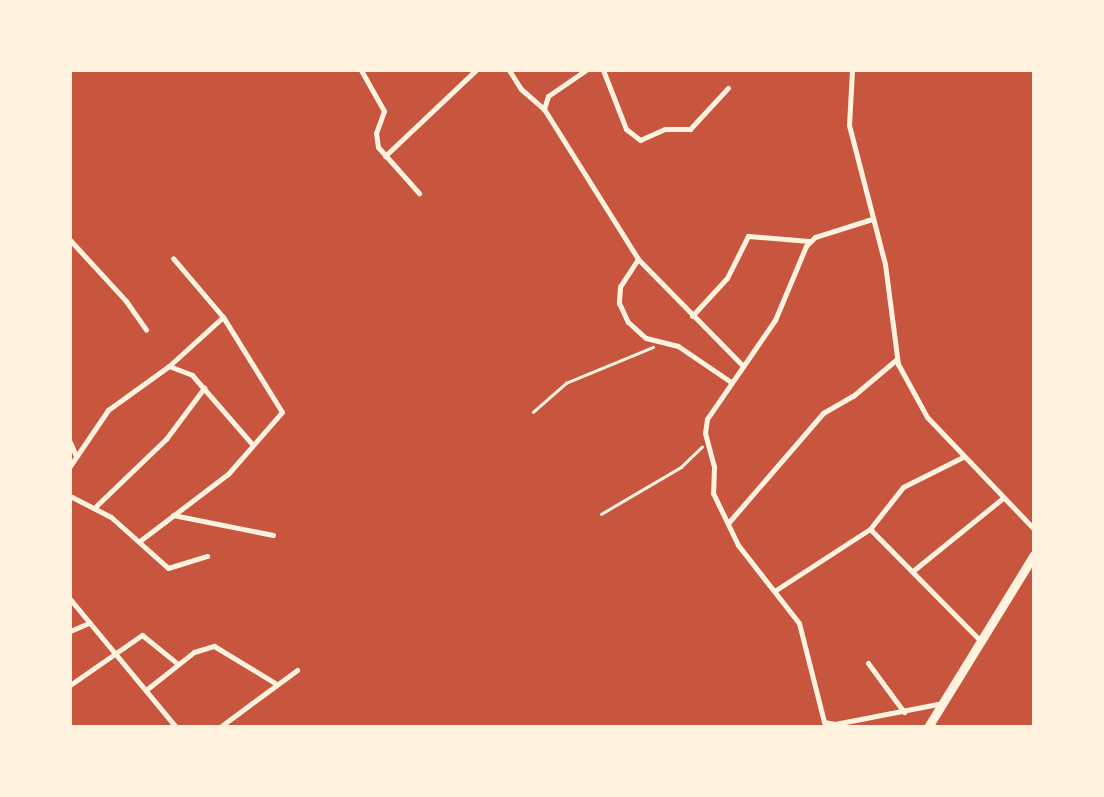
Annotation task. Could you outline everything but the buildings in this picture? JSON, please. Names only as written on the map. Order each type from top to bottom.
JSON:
[{"type":"main road","points":[[928,727],[1034,555]]},
{"type":"street","points":[[361,70],[384,110],[375,139],[419,193]]},
{"type":"street","points":[[385,156],[476,70]]},
{"type":"street","points":[[509,70],[521,89],[544,108],[638,259],[743,366]]},
{"type":"street","points":[[544,108],[548,96],[586,70]]},
{"type":"street","points":[[603,70],[626,129],[640,140],[665,129],[690,129],[728,88]]},
{"type":"street","points":[[852,70],[847,116],[890,290],[897,359],[920,408],[1034,529]]},
{"type":"street","points":[[692,316],[727,278],[748,236],[810,240],[872,219]]},
{"type":"street","points":[[70,240],[126,301],[146,330]]},
{"type":"street","points":[[810,240],[775,320],[707,420],[714,499],[745,555],[776,590],[804,633],[824,722],[835,724],[943,702]]},
{"type":"street","points":[[141,540],[228,474],[280,418],[282,408],[223,317],[172,258]]},
{"type":"street","points":[[638,259],[620,287],[622,312],[646,338],[678,346],[732,382]]},
{"type":"street","points":[[70,466],[108,410],[169,366],[223,317]]},
{"type":"street","points":[[728,523],[822,413],[854,396],[897,359]]},
{"type":"street","points":[[169,366],[192,375],[252,444]]},
{"type":"street","points":[[94,508],[166,439],[204,388]]},
{"type":"street","points":[[70,442],[76,456]]},
{"type":"street","points":[[776,590],[870,530],[903,487],[963,457]]},
{"type":"street","points":[[70,496],[141,540],[168,568],[207,556]]},
{"type":"street","points":[[914,570],[1003,498]]},
{"type":"street","points":[[171,514],[273,535]]},
{"type":"street","points":[[870,530],[981,641]]},
{"type":"street","points":[[70,599],[176,727]]},
{"type":"street","points":[[70,631],[90,622]]},
{"type":"street","points":[[70,686],[142,635],[178,664]]},
{"type":"street","points":[[146,690],[194,652],[214,646],[276,684]]},
{"type":"street","points":[[868,663],[904,712]]},
{"type":"street","points":[[220,727],[297,670]]},
{"type":"path","points":[[534,412],[574,379],[663,342]]},
{"type":"path","points":[[600,514],[681,467],[706,441]]}]
